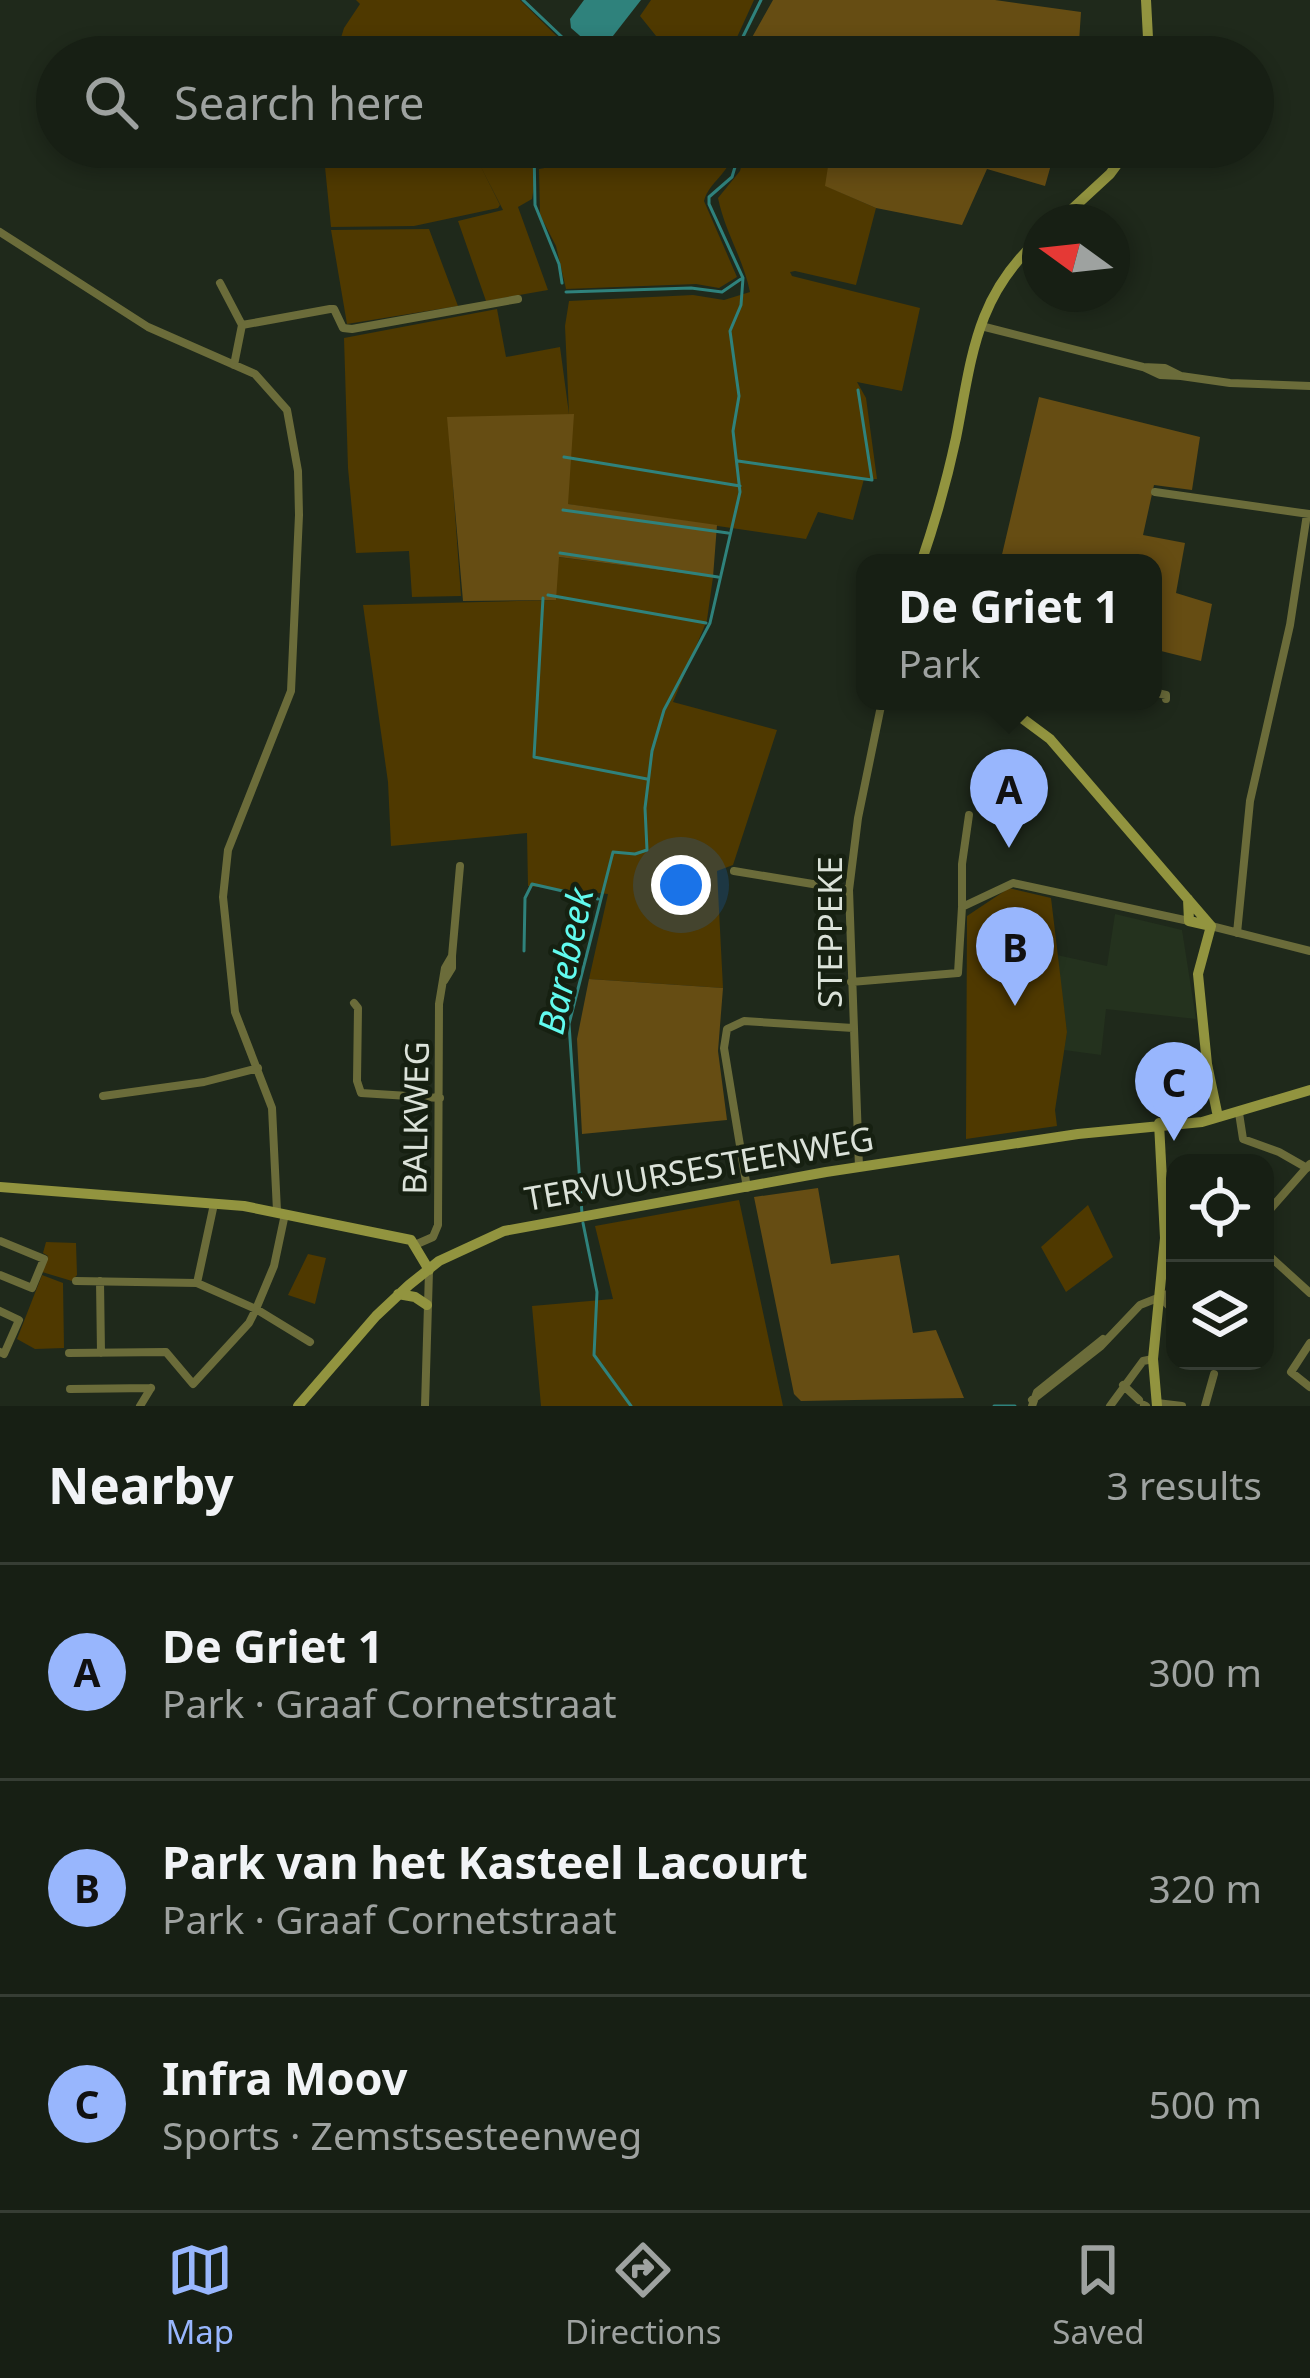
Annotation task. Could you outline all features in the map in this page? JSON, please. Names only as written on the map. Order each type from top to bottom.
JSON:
[{"type":"street","points":[[1146,0],[1148,36]]},
{"type":"street","points":[[1078,204],[1114,168]]},
{"type":"street","points":[[0,232],[148,327],[256,374],[287,410],[298,472],[291,691],[228,850],[224,911],[235,1012],[272,1108],[282,1212],[276,1261],[249,1323],[193,1384],[166,1352],[69,1353]]},
{"type":"street","points":[[924,554],[949,469],[979,325],[998,285],[1022,258]]},
{"type":"street","points":[[220,283],[242,325],[234,365]]},
{"type":"street","points":[[242,325],[329,309],[336,312],[343,328],[352,329],[518,299]]},
{"type":"street","points":[[979,325],[1160,375],[1310,386]]},
{"type":"street","points":[[1155,492],[1308,514],[1305,567],[1250,800],[1237,933]]},
{"type":"street","points":[[1162,694],[1166,698]]},
{"type":"street","name":"STEPPEKE","points":[[859,1167],[849,890],[857,818],[880,710]]},
{"type":"street","points":[[1016,710],[1050,739],[1211,926]]},
{"type":"street","points":[[851,982],[959,972],[962,864],[969,815]]},
{"type":"street","name":"BALKWEG","points":[[417,1244],[433,1237],[438,1226],[440,1004],[452,968],[460,866]]},
{"type":"street","points":[[734,871],[849,890]]},
{"type":"street","points":[[962,907],[1013,883],[1310,951]]},
{"type":"street","points":[[1187,898],[1189,921]]},
{"type":"street","points":[[1211,926],[1198,974],[1207,1064],[1219,1117]]},
{"type":"street","points":[[354,1003],[361,1093],[440,1098]]},
{"type":"street","points":[[747,1188],[724,1048],[727,1029],[739,1021],[853,1028]]},
{"type":"street","points":[[103,1096],[204,1082],[258,1068]]},
{"type":"street","name":"TERVUURSESTEENWEG","points":[[298,1406],[398,1294],[462,1249],[504,1231],[572,1215],[859,1167],[1219,1117],[1310,1090]]},
{"type":"street","points":[[1239,1113],[1243,1139],[1308,1166],[1274,1205]]},
{"type":"street","points":[[1159,1124],[1166,1262]]},
{"type":"street","points":[[0,1186],[282,1212],[407,1238],[417,1244],[429,1270],[424,1406]]},
{"type":"street","points":[[197,1283],[214,1204]]},
{"type":"street","points":[[0,1241],[44,1259],[32,1288],[0,1275]]},
{"type":"street","points":[[1274,1260],[1310,1294]]},
{"type":"street","points":[[76,1281],[197,1283],[256,1309],[310,1342]]},
{"type":"street","points":[[100,1281],[101,1353]]},
{"type":"street","points":[[398,1294],[427,1305]]},
{"type":"street","points":[[1032,1403],[1140,1305],[1166,1297]]},
{"type":"street","points":[[1149,1404],[1153,1359],[1166,1304]]},
{"type":"street","points":[[0,1311],[19,1320],[4,1354],[0,1352]]},
{"type":"street","points":[[1310,1343],[1291,1372],[1310,1387]]},
{"type":"street","points":[[1110,1406],[1143,1361],[1153,1359]]},
{"type":"street","points":[[1205,1406],[1214,1374]]},
{"type":"street","points":[[1124,1385],[1149,1404],[1182,1406]]},
{"type":"street","points":[[70,1389],[151,1388],[140,1406]]},
{"type":"shaded area","points":[[356,0],[520,0],[557,36],[342,36],[360,4]]},
{"type":"shaded area","points":[[651,0],[754,0],[738,36],[656,36],[640,16]]},
{"type":"shaded area","points":[[773,0],[995,0],[1081,12],[1079,36],[753,36]]},
{"type":"shaded area","points":[[325,168],[482,168],[500,205],[414,226],[331,227]]},
{"type":"shaded area","points":[[482,168],[533,168],[532,199],[518,207],[548,290],[486,301],[458,221],[503,210]]},
{"type":"shaded area","points":[[726,168],[704,201],[737,277],[719,288],[696,284],[566,289],[556,246],[540,215],[539,169]]},
{"type":"shaded area","points":[[828,168],[826,186],[876,208],[856,285],[795,271],[790,272],[792,276],[920,308],[902,391],[857,382],[866,398],[877,479],[864,479],[853,520],[818,512],[806,539],[567,504],[448,417],[461,596],[412,597],[409,551],[356,553],[344,338],[497,309],[506,357],[560,347],[569,414],[565,326],[569,301],[693,295],[724,300],[750,292],[718,198],[740,171]]},
{"type":"shaded area","points":[[828,168],[1050,168],[1045,186],[987,169],[962,225],[876,208],[825,186]]},
{"type":"shaded area","points":[[429,229],[458,306],[347,324],[331,230]]},
{"type":"shaded area","points":[[1039,397],[1200,437],[1192,490],[1154,485],[1143,535],[1185,543],[1176,593],[1212,604],[1201,661],[1162,651],[1162,554],[1002,554]]},
{"type":"shaded area","points":[[574,414],[568,504],[717,525],[713,577],[559,557],[556,600],[463,601],[447,417]]},
{"type":"shaded area","points":[[558,557],[713,577],[707,620],[673,702],[777,730],[733,865],[717,871],[723,988],[589,979],[608,894],[528,886],[527,833],[391,846],[388,782],[363,605],[555,600]]},
{"type":"shaded area","points":[[1009,888],[1051,898],[1067,1032],[1055,1110],[1057,1126],[966,1139],[967,916]]},
{"type":"shaded area","points":[[1115,914],[1182,930],[1196,1019],[1106,1009],[1101,1055],[1064,1050],[1067,1032],[1057,955],[1107,966]]},
{"type":"shaded area","points":[[589,979],[723,988],[718,1051],[727,1120],[582,1134],[577,1039]]},
{"type":"shaded area","points":[[818,1188],[831,1264],[899,1255],[913,1333],[936,1330],[964,1398],[801,1401],[794,1394],[754,1197]]},
{"type":"shaded area","points":[[739,1200],[783,1406],[541,1406],[532,1306],[613,1299],[595,1226]]},
{"type":"shaded area","points":[[1088,1205],[1113,1257],[1066,1292],[1041,1247]]},
{"type":"shaded area","points":[[46,1242],[76,1243],[77,1275],[72,1281],[42,1272],[48,1256],[43,1253]]},
{"type":"shaded area","points":[[308,1254],[326,1258],[315,1304],[288,1295]]},
{"type":"shaded area","points":[[42,1275],[63,1283],[64,1348],[35,1349],[17,1339]]},
{"type":"water","points":[[584,0],[641,0],[613,36],[580,36],[571,28],[570,19]]},
{"type":"waterway","points":[[523,0],[561,36]]},
{"type":"waterway","name":"Barebeek","points":[[743,36],[761,0]]},
{"type":"waterway","points":[[534,168],[535,205],[562,283]]},
{"type":"waterway","name":"Barebeek","points":[[582,1214],[569,1024],[613,852],[647,850],[645,808],[652,751],[664,710],[710,623],[740,492],[733,431],[739,396],[730,331],[741,305],[743,278],[709,204],[709,197],[732,177],[735,168]]},
{"type":"waterway","points":[[566,292],[691,288],[722,292],[741,279]]},
{"type":"waterway","points":[[738,461],[872,480],[858,390]]},
{"type":"waterway","points":[[564,457],[740,486]]},
{"type":"waterway","points":[[563,510],[728,533]]},
{"type":"waterway","points":[[560,553],[718,577]]},
{"type":"waterway","points":[[548,595],[706,623]]},
{"type":"waterway","points":[[543,598],[534,757],[647,779]]},
{"type":"waterway","points":[[524,951],[525,898],[532,884],[598,899]]},
{"type":"waterway","name":"Barebeek","points":[[583,1223],[597,1292],[594,1355],[631,1406]]},
{"type":"waterway","points":[[994,1406],[1015,1406]]},
{"type":"place","name":"De Griet 1","points":[[1009,848]]},
{"type":"place","name":"Park van het Kasteel Lacourt","points":[[1015,1006]]},
{"type":"place","name":"Infra Moov","points":[[1174,1141]]}]
